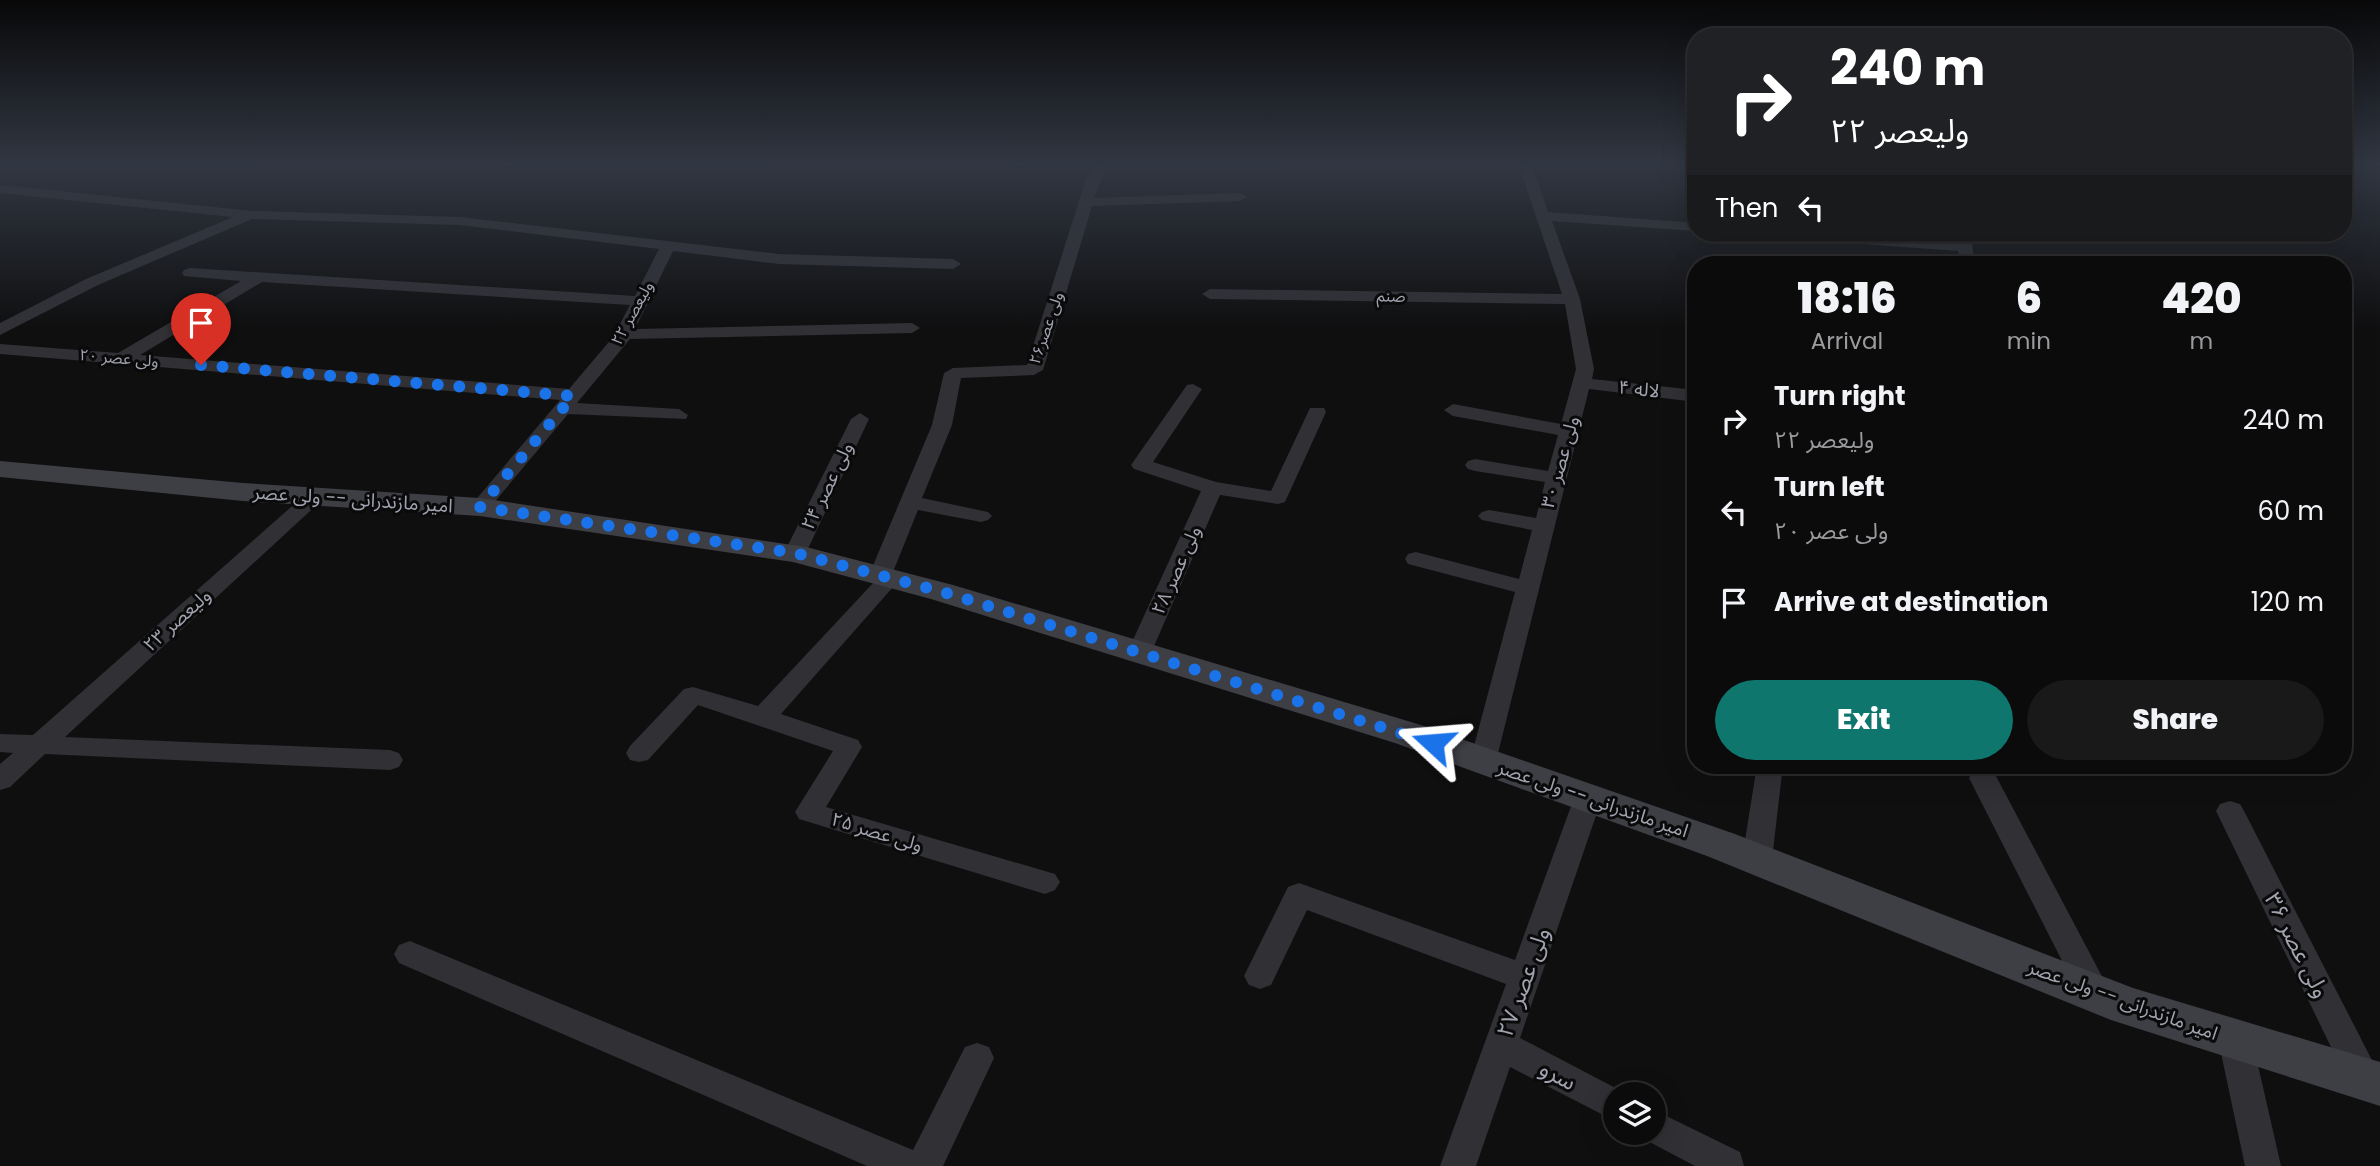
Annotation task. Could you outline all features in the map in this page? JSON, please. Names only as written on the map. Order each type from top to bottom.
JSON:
[{"type":"main road","name":"امیر مازندرانی -- ولی عصر","points":[[0,469],[480,507],[795,553],[885,577],[1408,734],[1757,859],[2094,992],[2372,1082]]},
{"type":"street","points":[[0,330],[92,282],[240,220]]},
{"type":"street","points":[[440,220],[669,244],[779,259],[953,264]]},
{"type":"street","name":"ولی عصر۲۶","points":[[885,577],[910,502],[942,425],[953,373],[1034,370],[1080,220]]},
{"type":"street","name":"ولی عصر ۳۰","points":[[1483,761],[1585,369],[1572,299],[1546,220]]},
{"type":"street","points":[[1606,220],[1687,226]]},
{"type":"street","name":"ولیعصر ۲۲","points":[[480,507],[623,334],[669,244]]},
{"type":"street","points":[[190,273],[640,301]]},
{"type":"street","points":[[121,359],[256,279]]},
{"type":"street","name":"صنم","points":[[1210,294],[1572,299]]},
{"type":"street","points":[[623,334],[912,328]]},
{"type":"street","name":"ولی عصر ۲۰","points":[[0,349],[568,402],[679,415]]},
{"type":"street","name":"لاله ۴","points":[[1582,383],[1687,395]]},
{"type":"street","points":[[1193,389],[1141,465],[1213,488],[1278,498],[1317,412]]},
{"type":"street","points":[[1453,410],[1569,430]]},
{"type":"street","name":"ولی عصر ۲۴","points":[[795,553],[860,419]]},
{"type":"street","points":[[1475,465],[1556,478]]},
{"type":"street","name":"ولی عصر ۲۸","points":[[1139,653],[1213,488]]},
{"type":"street","name":"ولیعصر ۲۳","points":[[0,780],[315,496]]},
{"type":"street","points":[[910,502],[981,516]]},
{"type":"street","points":[[1489,516],[1543,526]]},
{"type":"street","points":[[1416,559],[1527,588]]},
{"type":"street","points":[[639,753],[693,695],[763,717],[885,577]]},
{"type":"street","name":"ولی عصر ۲۵","points":[[763,717],[849,747],[809,812],[1045,882]]},
{"type":"street","points":[[0,743],[390,760]]},
{"type":"street","points":[[1757,859],[1769,774]]},
{"type":"street","points":[[1983,778],[2094,992]]},
{"type":"street","name":"ولی عصر ۲۷","points":[[1458,1166],[1588,798]]},
{"type":"street","name":"ولی عصر ۳۶","points":[[2231,811],[2372,1082]]},
{"type":"street","points":[[1260,976],[1299,895],[1525,977]]},
{"type":"street","points":[[410,954],[908,1166]]},
{"type":"street","points":[[2235,1039],[2263,1166]]},
{"type":"street","name":"سرو","points":[[1501,1045],[1603,1099]]},
{"type":"street","points":[[924,1166],[976,1058]]},
{"type":"street","points":[[1666,1132],[1727,1164]]},
{"type":"route","points":[[201,365],[573,396],[480,507],[795,553],[943,592],[1433,743]]}]
